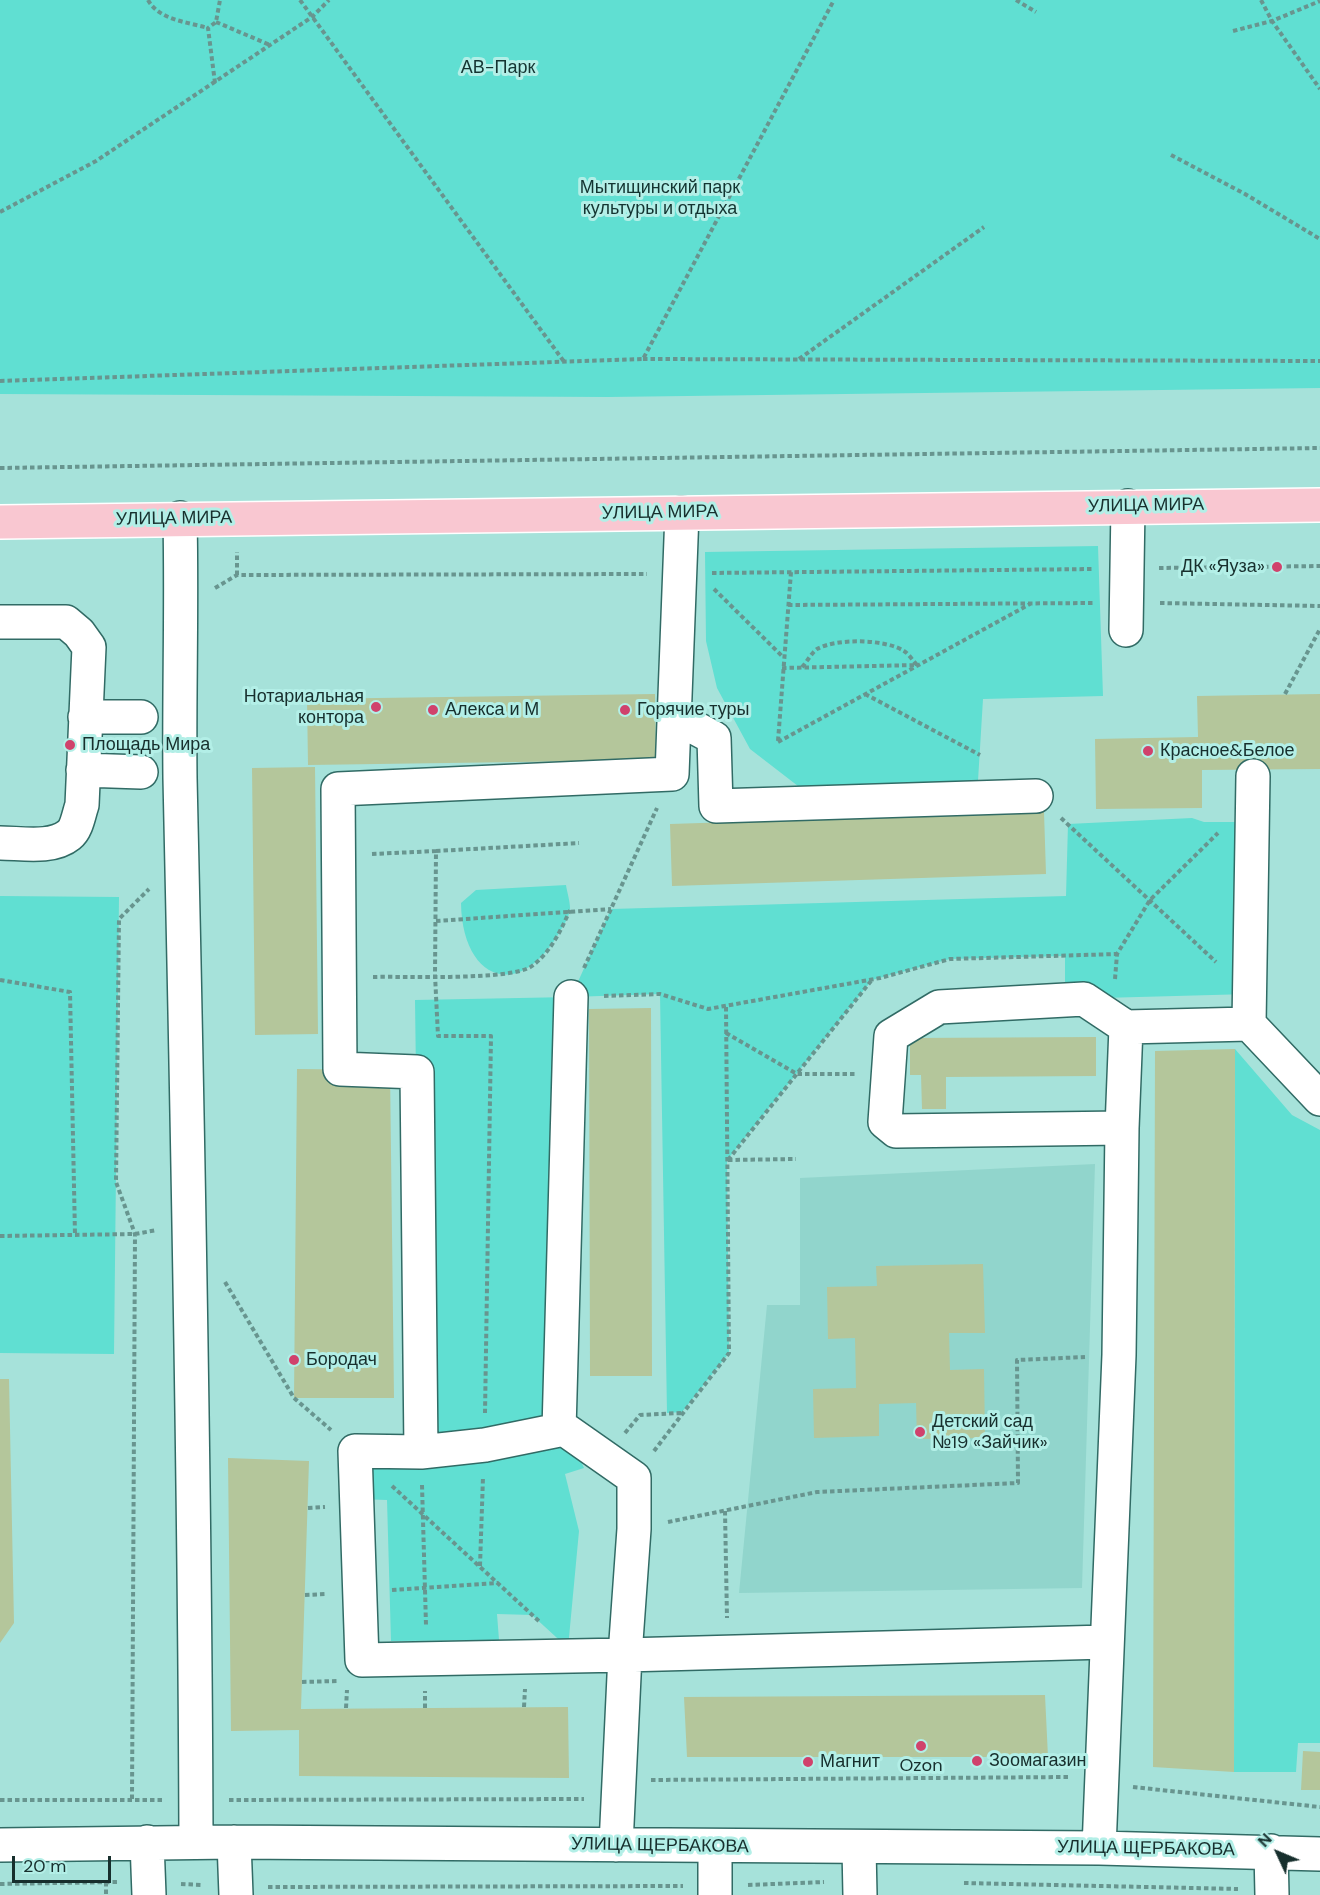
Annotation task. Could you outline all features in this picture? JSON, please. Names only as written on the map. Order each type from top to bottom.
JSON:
[{"type":"main road","name":"УЛИЦА МИРА","points":[[0,522],[1320,505]]},
{"type":"street","points":[[1126,616],[1128,506]]},
{"type":"street","points":[[421,1452],[417,1072],[340,1069],[338,789],[672,774],[675,717],[689,574],[682,513]]},
{"type":"street","points":[[180,518],[182,594],[180,783],[190,1225],[196,1842]]},
{"type":"street","points":[[0,622],[66,622],[80,633],[89,647],[82,805],[70,834],[52,843],[0,843]]},
{"type":"street","points":[[85,717],[141,717]]},
{"type":"street","points":[[675,717],[714,738],[716,806],[1030,796]]},
{"type":"street","points":[[83,770],[141,772]]},
{"type":"street","points":[[1253,776],[1249,1009],[1320,1099]]},
{"type":"street","points":[[559,1430],[571,997]]},
{"type":"street","points":[[1122,1128],[896,1131],[885,1122],[891,1036],[939,1006],[1084,999],[1126,1027],[1249,1009]]},
{"type":"street","points":[[1099,1848],[1119,1355],[1122,1128],[1126,1027]]},
{"type":"street","points":[[616,1845],[625,1655],[634,1529],[634,1478],[567,1431],[559,1430],[485,1445],[421,1452],[355,1451],[362,1660],[625,1655],[1106,1642]]},
{"type":"street","points":[[147,1842],[149,1888]]},
{"type":"street","points":[[234,1842],[236,1891]]},
{"type":"street","name":"УЛИЦА ЩЕРБАКОВА","points":[[0,1845],[234,1842],[1099,1848],[1320,1854]]},
{"type":"street","points":[[715,1846],[715,1890]]},
{"type":"street","points":[[859,1848],[860,1888]]},
{"type":"street","points":[[1271,1851],[1272,1892]]},
{"type":"path","points":[[147,0],[153,9],[165,16],[207,28],[216,22],[220,0]]},
{"type":"path","points":[[300,0],[565,363]]},
{"type":"path","points":[[0,213],[96,161],[312,17],[329,0]]},
{"type":"path","points":[[643,359],[834,0]]},
{"type":"path","points":[[1016,0],[1036,12]]},
{"type":"path","points":[[1261,0],[1272,21],[1320,89]]},
{"type":"path","points":[[1233,31],[1272,21],[1320,1]]},
{"type":"path","points":[[216,22],[271,45]]},
{"type":"path","points":[[207,28],[215,83]]},
{"type":"path","points":[[1171,156],[1245,194],[1320,239]]},
{"type":"path","points":[[798,360],[984,227]]},
{"type":"path","points":[[0,381],[643,359],[1320,362]]},
{"type":"path","points":[[0,468],[1320,448]]},
{"type":"path","points":[[237,545],[237,575]]},
{"type":"path","points":[[213,590],[237,575],[689,574],[1320,566]]},
{"type":"path","points":[[790,572],[778,742],[1032,603]]},
{"type":"path","points":[[689,574],[783,657]]},
{"type":"path","points":[[788,605],[1032,603],[1126,616],[1320,606]]},
{"type":"path","points":[[1285,694],[1320,629]]},
{"type":"path","points":[[802,668],[816,650],[835,644],[864,641],[890,645],[905,651],[917,665]]},
{"type":"path","points":[[782,668],[917,665]]},
{"type":"path","points":[[865,694],[980,755]]},
{"type":"path","points":[[672,774],[571,997],[660,994],[708,1010],[872,980],[950,959],[1117,954],[1150,900],[1222,830],[1253,822]]},
{"type":"path","points":[[1030,796],[1059,816],[1150,900],[1249,1009]]},
{"type":"path","points":[[370,854],[579,843]]},
{"type":"path","points":[[436,851],[435,975],[438,1036],[491,1036],[485,1445],[480,1566]]},
{"type":"path","points":[[132,1799],[135,1234],[116,1182],[119,919],[150,888]]},
{"type":"path","points":[[436,921],[570,909],[611,909]]},
{"type":"path","points":[[339,977],[522,972],[545,955],[563,927],[570,909]]},
{"type":"path","points":[[0,980],[70,992],[75,1235]]},
{"type":"path","points":[[727,1160],[872,980]]},
{"type":"path","points":[[634,1478],[729,1353],[726,1006]]},
{"type":"path","points":[[726,1032],[797,1074],[866,1074]]},
{"type":"path","points":[[727,1160],[796,1159]]},
{"type":"path","points":[[0,1236],[135,1234]]},
{"type":"path","points":[[634,1529],[817,1492],[1018,1483],[1017,1360],[1119,1355]]},
{"type":"path","points":[[604,1458],[640,1414],[682,1413]]},
{"type":"path","points":[[421,1452],[426,1630]]},
{"type":"path","points":[[725,1511],[728,1652]]},
{"type":"path","points":[[391,1590],[498,1583]]},
{"type":"path","points":[[302,1682],[347,1681]]},
{"type":"path","points":[[0,1800],[606,1798],[618,1780],[1082,1776]]},
{"type":"path","points":[[1129,1786],[1320,1806]]},
{"type":"path","points":[[106,1882],[106,1895]]},
{"type":"path","points":[[0,1884],[106,1882],[149,1888],[236,1891],[860,1888]]},
{"type":"path","points":[[954,1883],[1272,1892]]},
{"type":"shaded area","name":"Детский сад №19 «Зайчик»","points":[[1095,1164],[1082,1588],[739,1593],[767,1305],[800,1305],[800,1178]]},
{"type":"green space","name":"Мытищинский парк культуры и отдыха","points":[[0,0],[1320,0],[1320,388],[608,397],[0,394]]},
{"type":"green space","points":[[1098,546],[1103,696],[983,699],[977,797],[820,803],[750,749],[717,688],[706,641],[705,552]]},
{"type":"green space","points":[[1192,818],[1204,822],[1253,822],[1249,994],[1065,999],[1065,956],[950,959],[872,980],[727,1160],[729,1353],[682,1412],[667,1413],[660,994],[571,997],[611,909],[1066,896],[1068,824]]},
{"type":"green space","points":[[566,885],[570,911],[559,933],[543,955],[527,969],[510,974],[495,973],[482,964],[471,950],[464,929],[461,903],[476,890]]},
{"type":"green space","points":[[0,896],[119,897],[114,1354],[0,1353]]},
{"type":"green space","points":[[571,997],[567,1431],[584,1468],[565,1474],[579,1531],[568,1648],[532,1615],[497,1614],[499,1640],[391,1641],[387,1500],[356,1499],[355,1451],[421,1451],[415,1000]]},
{"type":"green space","points":[[1235,1049],[1292,1115],[1320,1130],[1320,1743],[1298,1743],[1296,1772],[1234,1772]]},
{"type":"building","points":[[655,694],[656,760],[308,765],[307,699]]},
{"type":"building","points":[[1320,694],[1320,769],[1202,770],[1202,808],[1096,809],[1095,739],[1198,737],[1197,696]]},
{"type":"building","points":[[315,767],[318,1034],[255,1035],[252,768]]},
{"type":"building","points":[[1044,812],[1046,874],[672,886],[670,824]]},
{"type":"building","points":[[651,1008],[652,1376],[590,1376],[589,1009]]},
{"type":"building","points":[[1096,1037],[1096,1076],[946,1077],[946,1109],[922,1109],[921,1075],[910,1075],[910,1038]]},
{"type":"building","points":[[1235,1049],[1234,1772],[1153,1767],[1155,1051]]},
{"type":"building","points":[[297,1069],[390,1070],[394,1398],[294,1398]]},
{"type":"building","points":[[983,1264],[985,1333],[949,1333],[950,1370],[984,1369],[985,1438],[917,1439],[916,1403],[879,1404],[879,1436],[814,1438],[813,1389],[856,1388],[855,1338],[828,1339],[827,1287],[877,1286],[876,1266]]},
{"type":"building","points":[[0,1379],[9,1379],[14,1623],[0,1643]]},
{"type":"building","points":[[228,1458],[309,1461],[301,1709],[568,1707],[569,1778],[299,1776],[299,1730],[231,1731]]},
{"type":"building","points":[[1045,1695],[1048,1757],[687,1757],[684,1697]]},
{"type":"building","points":[[1303,1751],[1320,1752],[1320,1790],[1301,1790]]},
{"type":"place","name":"ДК «Яуза»","points":[[1277,567]]},
{"type":"place","name":"Нотариальная контора","points":[[376,707]]},
{"type":"place","name":"Алекса и М","points":[[433,710]]},
{"type":"place","name":"Горячие туры","points":[[625,710]]},
{"type":"place","name":"Площадь Мира","points":[[70,745]]},
{"type":"place","name":"Красное&Белое","points":[[1148,751]]},
{"type":"place","name":"Бородач","points":[[294,1360]]},
{"type":"place","name":"Детский сад №19 «Зайчик»","points":[[920,1432]]},
{"type":"place","name":"Ozon","points":[[921,1746]]},
{"type":"place","name":"Зоомагазин","points":[[977,1761]]},
{"type":"place","name":"Магнит","points":[[808,1762]]},
{"type":"park label","name":"АВ-Парк","points":[[498,68]]}]
